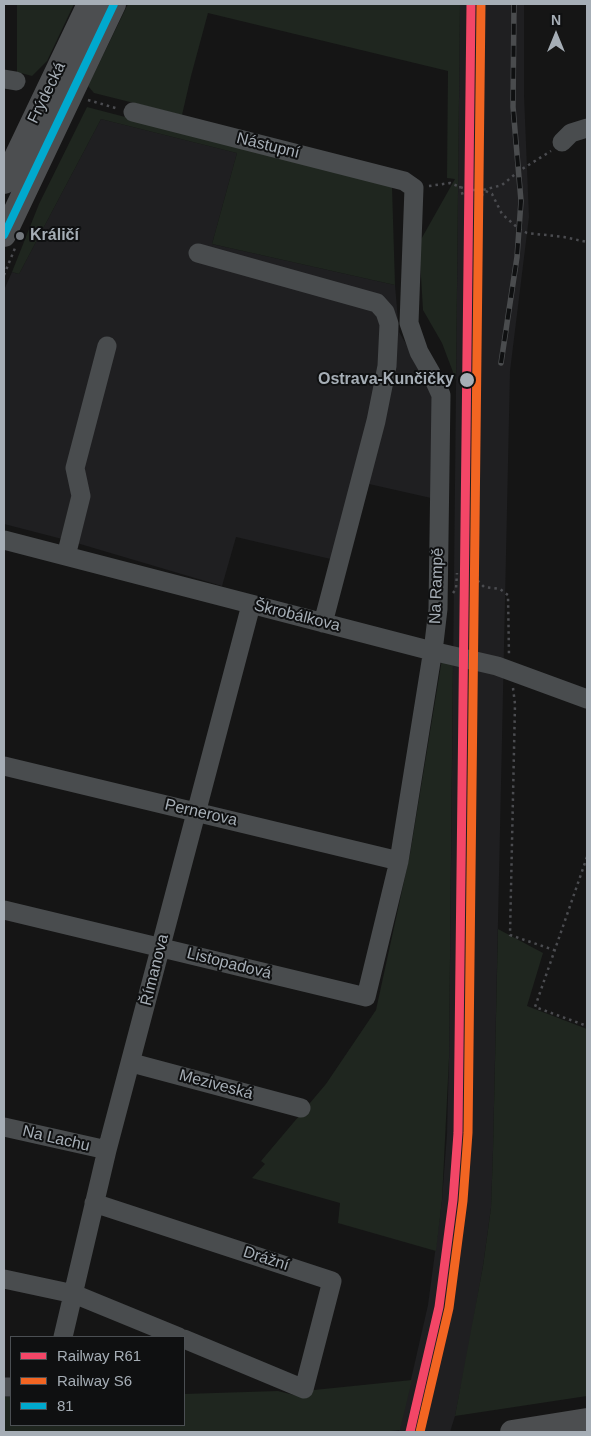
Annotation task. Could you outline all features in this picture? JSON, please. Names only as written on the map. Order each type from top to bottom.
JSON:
[{"type":"main road","name":"Frýdecká","points":[[4,182],[89,4]]},
{"type":"main road","name":"Frýdecká","points":[[11,239],[114,4]]},
{"type":"main road","points":[[512,1432],[587,1420]]},
{"type":"street","name":"Nástupní","points":[[133,112],[409,184]]},
{"type":"street","points":[[562,142],[571,133],[587,128]]},
{"type":"street","name":"Na Rampě","points":[[366,997],[398,860],[438,608],[441,395],[419,352],[409,323],[409,184]]},
{"type":"street","points":[[198,253],[377,303],[385,312],[389,324],[388,366],[376,421],[323,623]]},
{"type":"street","points":[[66,556],[81,496],[75,468],[107,346]]},
{"type":"street","name":"Škrobálkova","points":[[4,540],[251,605],[497,666],[587,699]]},
{"type":"street","name":"Římanova","points":[[63,1336],[107,1150],[132,1063],[251,605]]},
{"type":"street","name":"Pernerova","points":[[4,766],[398,860]]},
{"type":"street","name":"Listopadová","points":[[4,910],[366,997]]},
{"type":"street","name":"Meziveská","points":[[132,1063],[301,1108]]},
{"type":"street","name":"Na Lachu","points":[[4,1127],[107,1150]]},
{"type":"street","name":"Drážní","points":[[94,1203],[332,1281],[304,1389],[185,1339]]},
{"type":"street","points":[[4,1279],[74,1294],[176,1336]]},
{"type":"path","points":[[85,99],[133,112]]},
{"type":"path","points":[[409,184],[450,183],[468,190],[483,190],[502,185],[562,142]]},
{"type":"path","points":[[460,186],[462,196]]},
{"type":"path","points":[[482,196],[483,190]]},
{"type":"path","points":[[483,190],[492,194],[502,214],[527,234],[564,236],[587,242]]},
{"type":"path","points":[[4,275],[11,239]]},
{"type":"path","points":[[477,574],[478,581],[484,587],[500,589],[508,595],[507,646],[515,704],[510,935],[554,950]]},
{"type":"path","points":[[587,858],[535,1008],[587,1026]]},
{"type":"shaded area","points":[[17,4],[74,4],[47,61],[32,76],[17,72]]},
{"type":"shaded area","points":[[128,4],[460,4],[456,380],[442,343],[423,310],[419,243],[455,179],[447,178],[448,71],[208,13],[182,115],[94,93],[88,86]]},
{"type":"shaded area","points":[[460,4],[524,4],[524,95],[529,217],[510,371],[491,1208],[468,1352],[450,1432],[399,1432],[428,1305],[442,1200],[447,1134]]},
{"type":"shaded area","points":[[87,107],[392,187],[395,285],[212,244],[237,153],[101,119],[19,274],[12,272],[39,204]]},
{"type":"shaded area","points":[[101,119],[237,153],[212,244],[395,285],[399,332],[433,389],[431,498],[369,484],[348,563],[236,537],[222,586],[70,541],[4,524],[4,290],[12,272],[19,274]]},
{"type":"shaded area","points":[[442,659],[453,660],[449,1058],[442,1200],[436,1251],[338,1223],[340,1203],[252,1178],[265,1164],[261,1161],[326,1084],[376,1010],[410,854]]},
{"type":"shaded area","points":[[498,929],[543,953],[527,1006],[587,1029],[587,1396],[455,1416],[483,1266],[491,1208]]},
{"type":"shaded area","points":[[412,1380],[400,1430],[381,1432],[4,1432],[4,1397],[10,1397],[10,1426],[185,1426],[185,1394],[278,1391],[298,1396],[314,1390]]},
{"type":"railway","points":[[501,363],[517,257],[521,201],[513,107],[514,4]]},
{"type":"rail line","name":"R61","points":[[410,1432],[439,1307],[453,1200],[458,1133],[471,4]]},
{"type":"rail line","name":"S6","points":[[420,1432],[449,1308],[463,1201],[468,1133],[481,4]]},
{"type":"transit line","name":"81","points":[[4,235],[114,4]]},
{"type":"place","name":"Králičí","points":[[20,236]]},
{"type":"place","name":"Ostrava-Kunčičky","points":[[467,380]]}]
